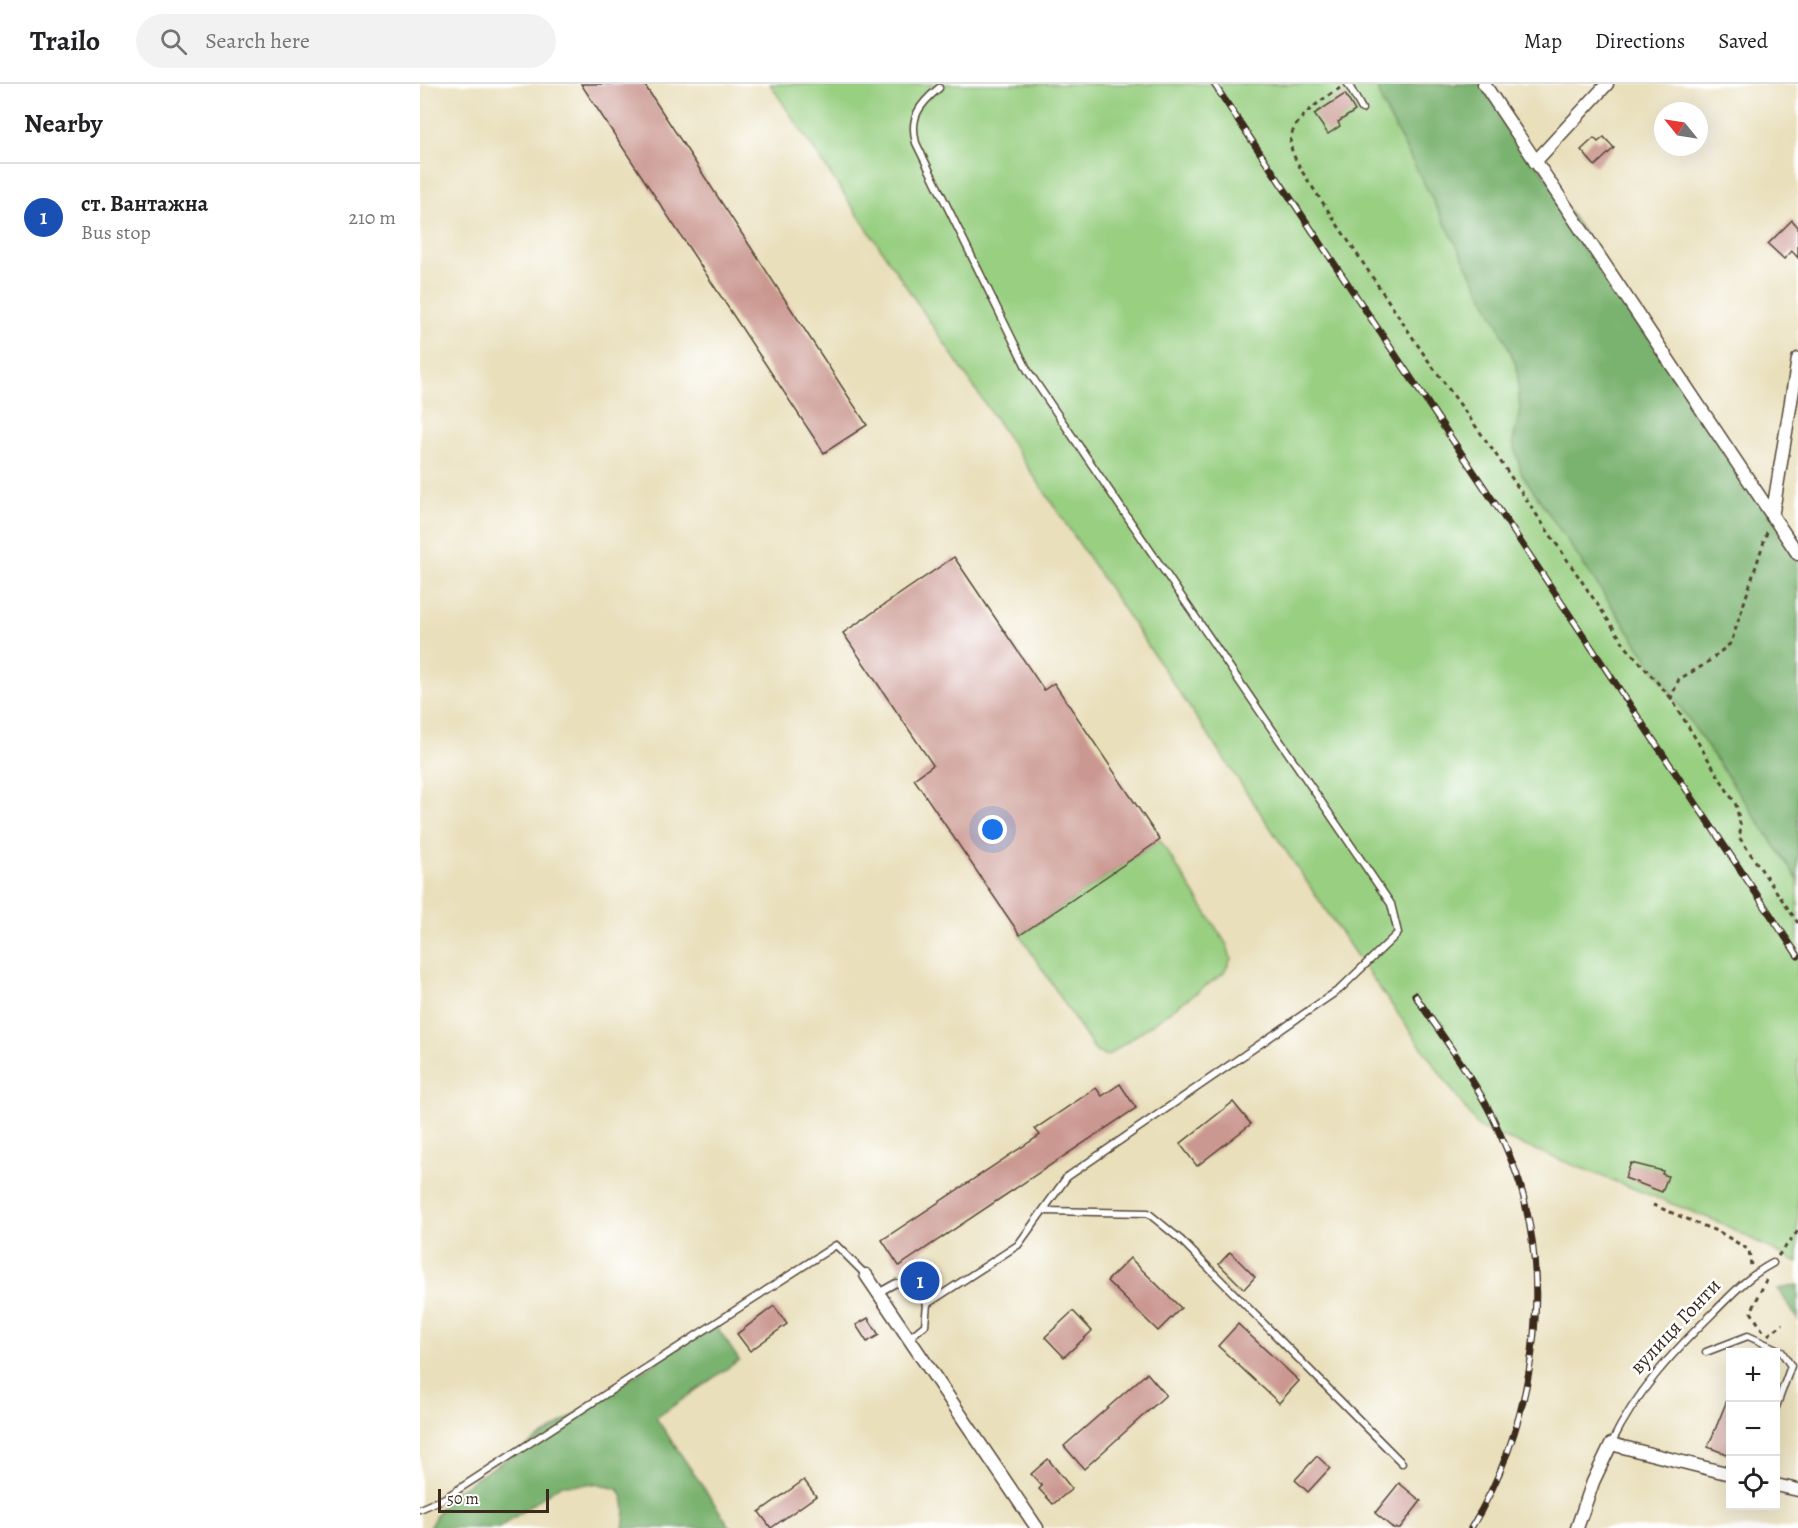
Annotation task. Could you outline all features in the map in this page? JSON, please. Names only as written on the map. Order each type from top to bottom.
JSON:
[{"type":"street","points":[[1484,84],[1798,554]]},
{"type":"street","points":[[1535,162],[1607,84]]},
{"type":"street","points":[[1772,517],[1798,359]]},
{"type":"street","points":[[866,1275],[1037,1528]]},
{"type":"street","points":[[1611,1444],[1726,1473]]},
{"type":"street","name":"вулиця Гонти","points":[[1577,1528],[1593,1482],[1611,1444]]},
{"type":"street","points":[[1780,1486],[1798,1490]]},
{"type":"lane","points":[[1347,84],[1362,109]]},
{"type":"lane","points":[[927,1304],[1018,1245],[1045,1210],[1066,1177],[1341,989],[1398,933],[1391,904],[1028,371],[916,143],[912,129],[915,114],[923,101],[939,88]]},
{"type":"lane","points":[[1045,1210],[1148,1213],[1181,1240],[1402,1463]]},
{"type":"lane","points":[[420,1509],[446,1498],[836,1245],[866,1275]]},
{"type":"lane","name":"вулиця Гонти","points":[[1611,1444],[1637,1397],[1664,1362],[1752,1274],[1773,1263]]},
{"type":"lane","points":[[878,1293],[896,1283],[916,1288],[927,1304],[925,1325],[909,1338]]},
{"type":"lane","points":[[1706,1352],[1748,1336],[1773,1348]]},
{"type":"lane","points":[[1780,1351],[1791,1366],[1780,1396]]},
{"type":"path","points":[[1347,84],[1308,110],[1292,136],[1290,145],[1303,173],[1427,359],[1490,446],[1627,648],[1671,698],[1736,805],[1741,828],[1739,837],[1798,923]]},
{"type":"path","points":[[1671,698],[1679,679],[1704,665],[1731,643],[1772,517]]},
{"type":"path","points":[[1653,1204],[1721,1233],[1749,1250],[1752,1274]]},
{"type":"path","points":[[1773,1348],[1751,1312],[1773,1263],[1798,1231]]},
{"type":"path","points":[[1766,1336],[1783,1324]]},
{"type":"green space","points":[[770,84],[1377,84],[1382,103],[1499,326],[1517,367],[1520,410],[1513,442],[1522,474],[1798,880],[1798,1263],[1721,1223],[1479,1128],[1354,952]]},
{"type":"green space","points":[[1377,84],[1484,84],[1798,554],[1798,880],[1522,474],[1513,442],[1520,410],[1517,367],[1499,326],[1382,103]]},
{"type":"green space","points":[[1160,840],[1227,945],[1231,959],[1224,973],[1107,1056],[1096,1052],[1020,935]]},
{"type":"green space","points":[[1798,1285],[1798,1320],[1778,1289]]},
{"type":"green space","points":[[715,1324],[739,1360],[656,1418],[731,1528],[623,1528],[625,1509],[622,1495],[619,1490],[600,1484],[560,1485],[499,1528],[429,1528],[446,1498]]},
{"type":"building","points":[[581,84],[644,84],[867,425],[824,453]]},
{"type":"building","points":[[1345,94],[1355,111],[1338,122],[1340,126],[1328,134],[1314,114]]},
{"type":"building","points":[[1604,137],[1614,148],[1595,166],[1581,150],[1594,138],[1598,142]]},
{"type":"building","points":[[1792,220],[1798,227],[1798,258],[1792,251],[1784,259],[1768,244]]},
{"type":"building","points":[[954,557],[1044,690],[1054,683],[1160,840],[1020,935],[914,779],[933,765],[843,633]]},
{"type":"building","points":[[1120,1084],[1136,1108],[899,1266],[882,1240],[1040,1135],[1035,1129],[1096,1088],[1102,1096]]},
{"type":"building","points":[[1233,1102],[1251,1124],[1197,1166],[1180,1144]]},
{"type":"building","points":[[1631,1163],[1663,1171],[1662,1174],[1668,1176],[1662,1192],[1625,1178]]},
{"type":"building","points":[[1230,1252],[1255,1277],[1244,1289],[1219,1264]]},
{"type":"building","points":[[1130,1258],[1181,1308],[1158,1331],[1107,1281]]},
{"type":"building","points":[[774,1306],[787,1324],[750,1351],[737,1334]]},
{"type":"building","points":[[1073,1311],[1092,1331],[1064,1357],[1045,1337]]},
{"type":"building","points":[[868,1318],[879,1335],[867,1342],[856,1325]]},
{"type":"building","points":[[1238,1324],[1299,1381],[1279,1403],[1218,1346]]},
{"type":"building","points":[[1147,1373],[1166,1395],[1084,1469],[1064,1446]]},
{"type":"building","points":[[1726,1403],[1726,1454],[1708,1447]]},
{"type":"building","points":[[1317,1456],[1330,1468],[1308,1492],[1295,1480]]},
{"type":"building","points":[[1048,1459],[1072,1489],[1053,1504],[1039,1489],[1042,1486],[1031,1474]]},
{"type":"building","points":[[804,1480],[816,1496],[771,1528],[759,1512]]},
{"type":"building","points":[[1399,1483],[1421,1501],[1400,1528],[1393,1528],[1375,1513]]},
{"type":"railway","points":[[1214,84],[1798,956]]},
{"type":"railway","points":[[1415,995],[1466,1071],[1493,1118],[1519,1182],[1532,1244],[1536,1286],[1534,1328],[1529,1371],[1520,1413],[1491,1492],[1471,1528]]},
{"type":"place","name":"ст. Вантажна","points":[[920,1281]]}]
